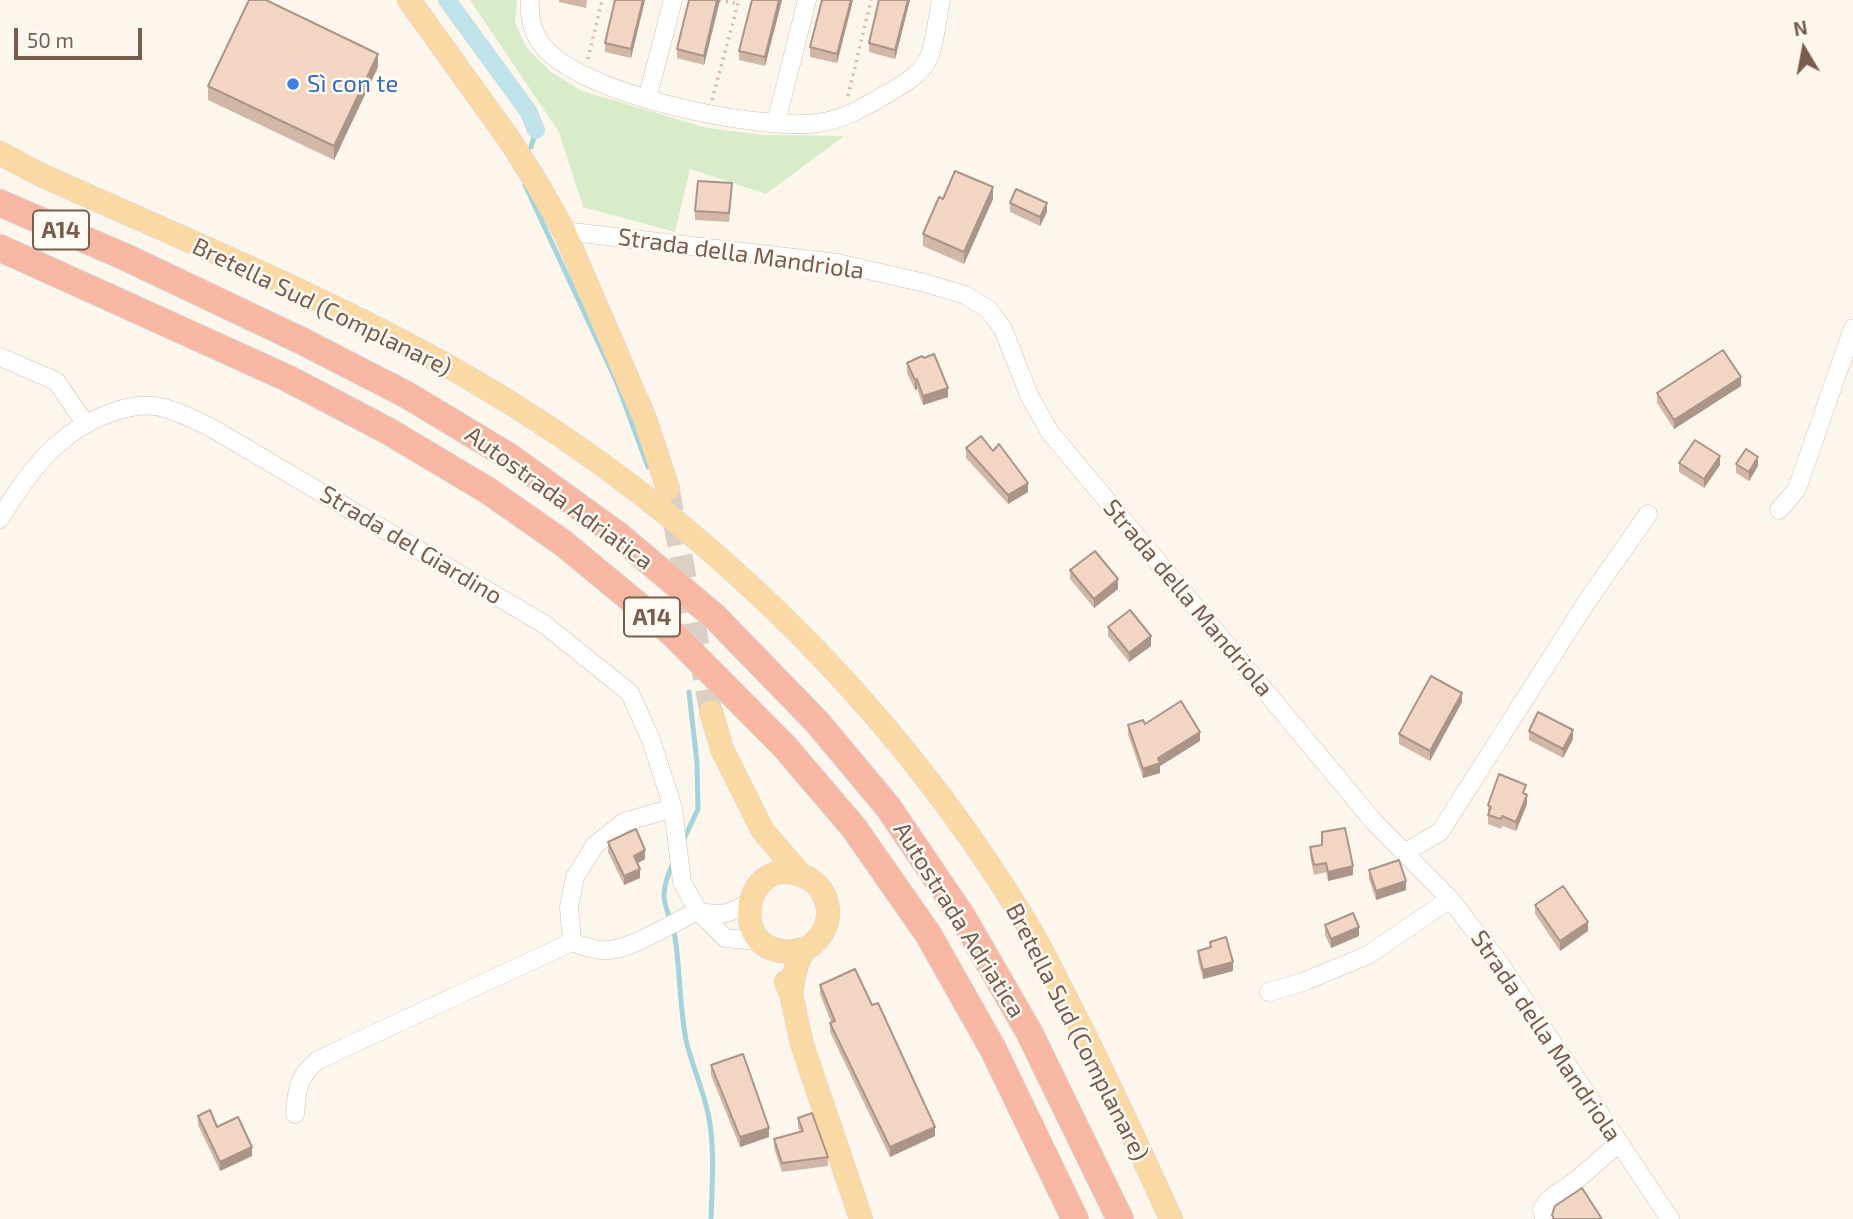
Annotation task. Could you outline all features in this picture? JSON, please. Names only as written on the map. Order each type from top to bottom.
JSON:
[{"type":"highway","name":"Autostrada Adriatica","points":[[0,203],[159,273],[302,341],[407,395],[510,457],[618,535],[715,617],[817,722],[888,807],[962,916],[1029,1031],[1119,1219]]},
{"type":"highway","name":"Autostrada Adriatica","points":[[0,248],[287,378],[388,430],[487,490],[563,543],[673,634],[785,747],[855,828],[928,934],[993,1049],[1074,1219]]},
{"type":"main road","points":[[409,0],[511,142],[564,231],[645,419],[668,489]]},
{"type":"main road","name":"Bretella Sud (Complanare)","points":[[0,153],[39,174],[325,303],[426,354],[515,407],[601,465],[716,554],[798,633],[887,727],[959,823],[1031,932],[1102,1068],[1171,1219]]},
{"type":"main road","points":[[711,712],[722,749],[763,831],[800,874]]},
{"type":"main road","points":[[763,831],[763,881]]},
{"type":"main road","points":[[765,945],[782,952],[804,949],[814,943],[822,933],[827,923],[826,898],[811,879],[788,872],[775,874],[763,881],[754,891],[748,917],[752,930],[765,945],[791,994],[802,1044],[861,1219]]},
{"type":"main road","points":[[791,994],[794,971],[804,949]]},
{"type":"street","points":[[530,0],[531,23],[540,42],[557,59],[595,80],[647,99],[776,123],[836,120],[854,114],[914,77],[929,58],[941,0]]},
{"type":"street","points":[[647,99],[673,0]]},
{"type":"street","points":[[776,123],[807,0]]},
{"type":"street","name":"Strada della Mandriola","points":[[564,231],[836,263],[965,295],[988,309],[1003,329],[1029,396],[1049,431],[1375,823],[1450,899],[1498,961],[1670,1219]]},
{"type":"street","points":[[1779,510],[1797,489],[1853,328]]},
{"type":"street","points":[[0,357],[56,381],[85,423]]},
{"type":"street","name":"Strada del Giardino","points":[[0,519],[15,494],[50,450],[85,423],[134,405],[163,407],[210,426],[544,624],[630,693],[651,740],[673,808],[682,882],[698,911],[726,938],[765,945]]},
{"type":"street","points":[[1405,853],[1440,832],[1584,606],[1648,514]]},
{"type":"street","points":[[572,942],[569,907],[575,877],[595,845],[624,822],[673,808]]},
{"type":"street","points":[[1269,992],[1303,982],[1368,955],[1450,899]]},
{"type":"street","points":[[295,1114],[298,1086],[305,1071],[318,1060],[572,942],[591,949],[612,950],[636,942],[698,911],[716,916],[749,904]]},
{"type":"street","points":[[1544,1219],[1542,1209],[1548,1200],[1579,1178],[1619,1143]]},
{"type":"path","points":[[587,65],[602,0]]},
{"type":"path","points":[[710,105],[738,2],[719,0]]},
{"type":"path","points":[[845,108],[871,0]]},
{"type":"green space","points":[[470,0],[517,0],[515,22],[526,47],[551,72],[582,91],[707,128],[765,135],[844,136],[766,194],[690,169],[675,232],[583,207],[559,132]]},
{"type":"building","name":"Sì con te","points":[[249,0],[266,0],[378,54],[334,146],[208,86]]},
{"type":"building","points":[[615,0],[643,0],[631,49],[605,43]]},
{"type":"building","points":[[689,0],[717,0],[704,56],[677,49]]},
{"type":"building","points":[[752,0],[779,0],[765,57],[739,51]]},
{"type":"building","points":[[822,0],[851,0],[837,54],[810,47]]},
{"type":"building","points":[[879,0],[908,0],[895,50],[869,43]]},
{"type":"building","points":[[955,171],[993,187],[964,252],[923,234],[939,197],[943,199]]},
{"type":"building","points":[[698,181],[732,183],[729,213],[695,211]]},
{"type":"building","points":[[1016,189],[1047,203],[1040,217],[1010,203]]},
{"type":"building","points":[[1723,350],[1741,377],[1674,420],[1657,393]]},
{"type":"building","points":[[934,354],[948,388],[923,396],[907,363]]},
{"type":"building","points":[[981,436],[993,451],[999,444],[1028,483],[1008,495],[966,448]]},
{"type":"building","points":[[1695,440],[1720,456],[1704,479],[1679,463]]},
{"type":"building","points":[[1746,449],[1758,457],[1749,472],[1736,464]]},
{"type":"building","points":[[1095,551],[1118,579],[1094,599],[1070,570]]},
{"type":"building","points":[[1130,610],[1151,636],[1129,653],[1108,627]]},
{"type":"building","points":[[1431,676],[1462,693],[1430,751],[1399,734]]},
{"type":"building","points":[[1181,701],[1200,732],[1158,758],[1160,763],[1143,769],[1128,725],[1143,720],[1145,724]]},
{"type":"building","points":[[1538,712],[1573,730],[1563,749],[1529,731]]},
{"type":"building","points":[[1499,774],[1526,785],[1523,793],[1527,795],[1516,822],[1502,816],[1501,819],[1488,815],[1491,807],[1488,805]]},
{"type":"building","points":[[1345,828],[1353,866],[1328,872],[1326,863],[1314,865],[1310,847],[1322,845],[1322,832]]},
{"type":"building","points":[[636,829],[645,850],[634,856],[640,869],[624,876],[608,842]]},
{"type":"building","points":[[1399,860],[1406,881],[1376,891],[1369,870]]},
{"type":"building","points":[[1563,886],[1588,922],[1560,941],[1535,905]]},
{"type":"building","points":[[1353,913],[1359,927],[1331,939],[1325,925]]},
{"type":"building","points":[[1226,937],[1233,962],[1203,970],[1198,951],[1211,947],[1210,942]]},
{"type":"building","points":[[855,969],[872,1005],[878,1003],[935,1127],[890,1147],[830,1023],[835,1021],[820,985]]},
{"type":"building","points":[[743,1054],[769,1128],[740,1137],[711,1065]]},
{"type":"building","points":[[210,1110],[217,1127],[238,1117],[252,1147],[220,1162],[198,1116]]},
{"type":"building","points":[[812,1113],[828,1157],[782,1163],[774,1139],[803,1131],[798,1118]]},
{"type":"building","points":[[1582,1188],[1602,1219],[1554,1219],[1552,1215],[1555,1206]]},
{"type":"waterway","points":[[447,0],[528,111],[536,130]]},
{"type":"waterway","points":[[531,147],[536,130]]},
{"type":"waterway","points":[[525,185],[617,383],[648,467]]},
{"type":"waterway","points":[[683,841],[698,809],[697,763],[689,692]]},
{"type":"waterway","points":[[673,863],[664,889],[664,898],[674,931],[686,1040],[711,1130],[711,1219]]},
{"type":"tunnel","points":[[668,489],[711,712]]},
{"type":"place","name":"Sì con te","points":[[293,84]]}]
